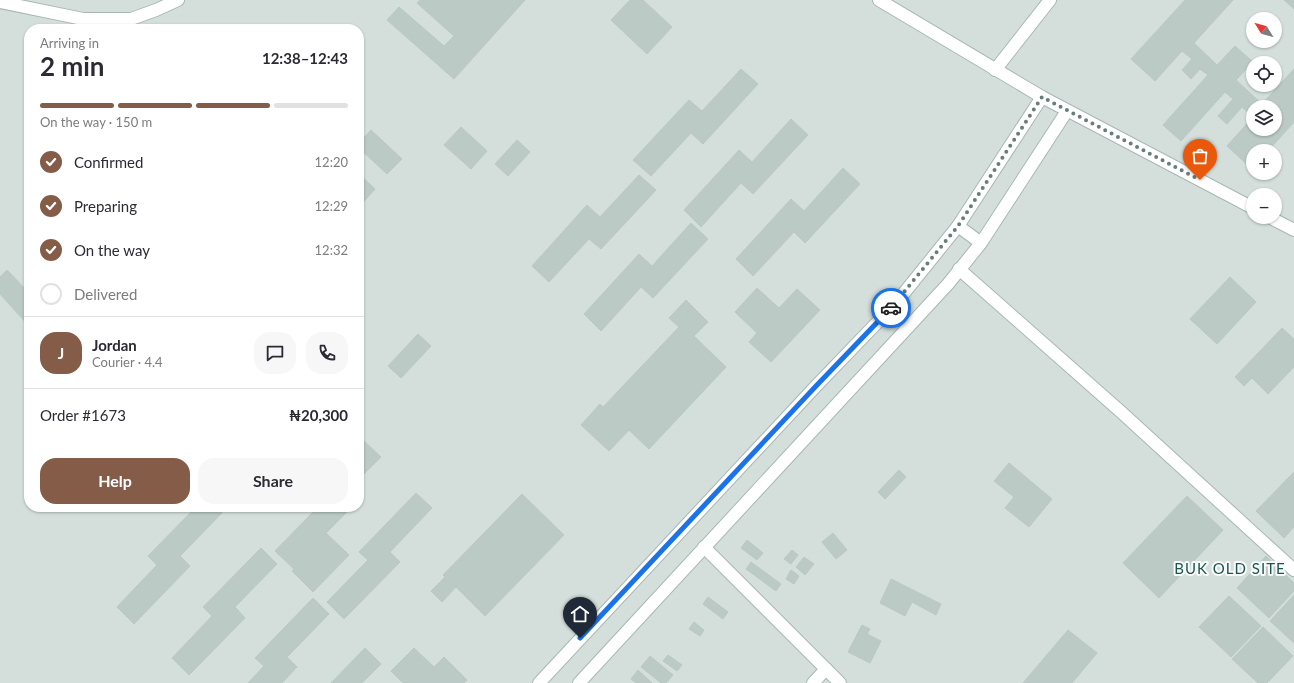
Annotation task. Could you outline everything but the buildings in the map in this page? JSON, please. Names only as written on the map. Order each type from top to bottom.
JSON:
[{"type":"street","points":[[0,2],[83,19],[131,19],[176,0]]},
{"type":"street","points":[[879,0],[995,70],[1067,111],[1246,204]]},
{"type":"street","points":[[995,70],[1050,0]]},
{"type":"street","points":[[539,683],[817,385],[896,303],[958,226],[1042,97]]},
{"type":"street","points":[[579,683],[909,326],[959,269],[981,243],[1067,111]]},
{"type":"street","points":[[1282,224],[1294,230]]},
{"type":"street","points":[[958,226],[981,243]]},
{"type":"street","points":[[959,269],[1120,411],[1294,570]]},
{"type":"street","points":[[704,547],[840,683]]},
{"type":"street","points":[[813,683],[826,669]]},
{"type":"shaded area","points":[[0,0],[1294,0],[1294,683],[0,683]]},
{"type":"way so far","points":[[891,308],[958,226],[1042,97],[1200,180]]},
{"type":"district","name":"BUK OLD SITE","points":[[1230,569]]},
{"type":"route","points":[[580,638],[891,308]]}]
